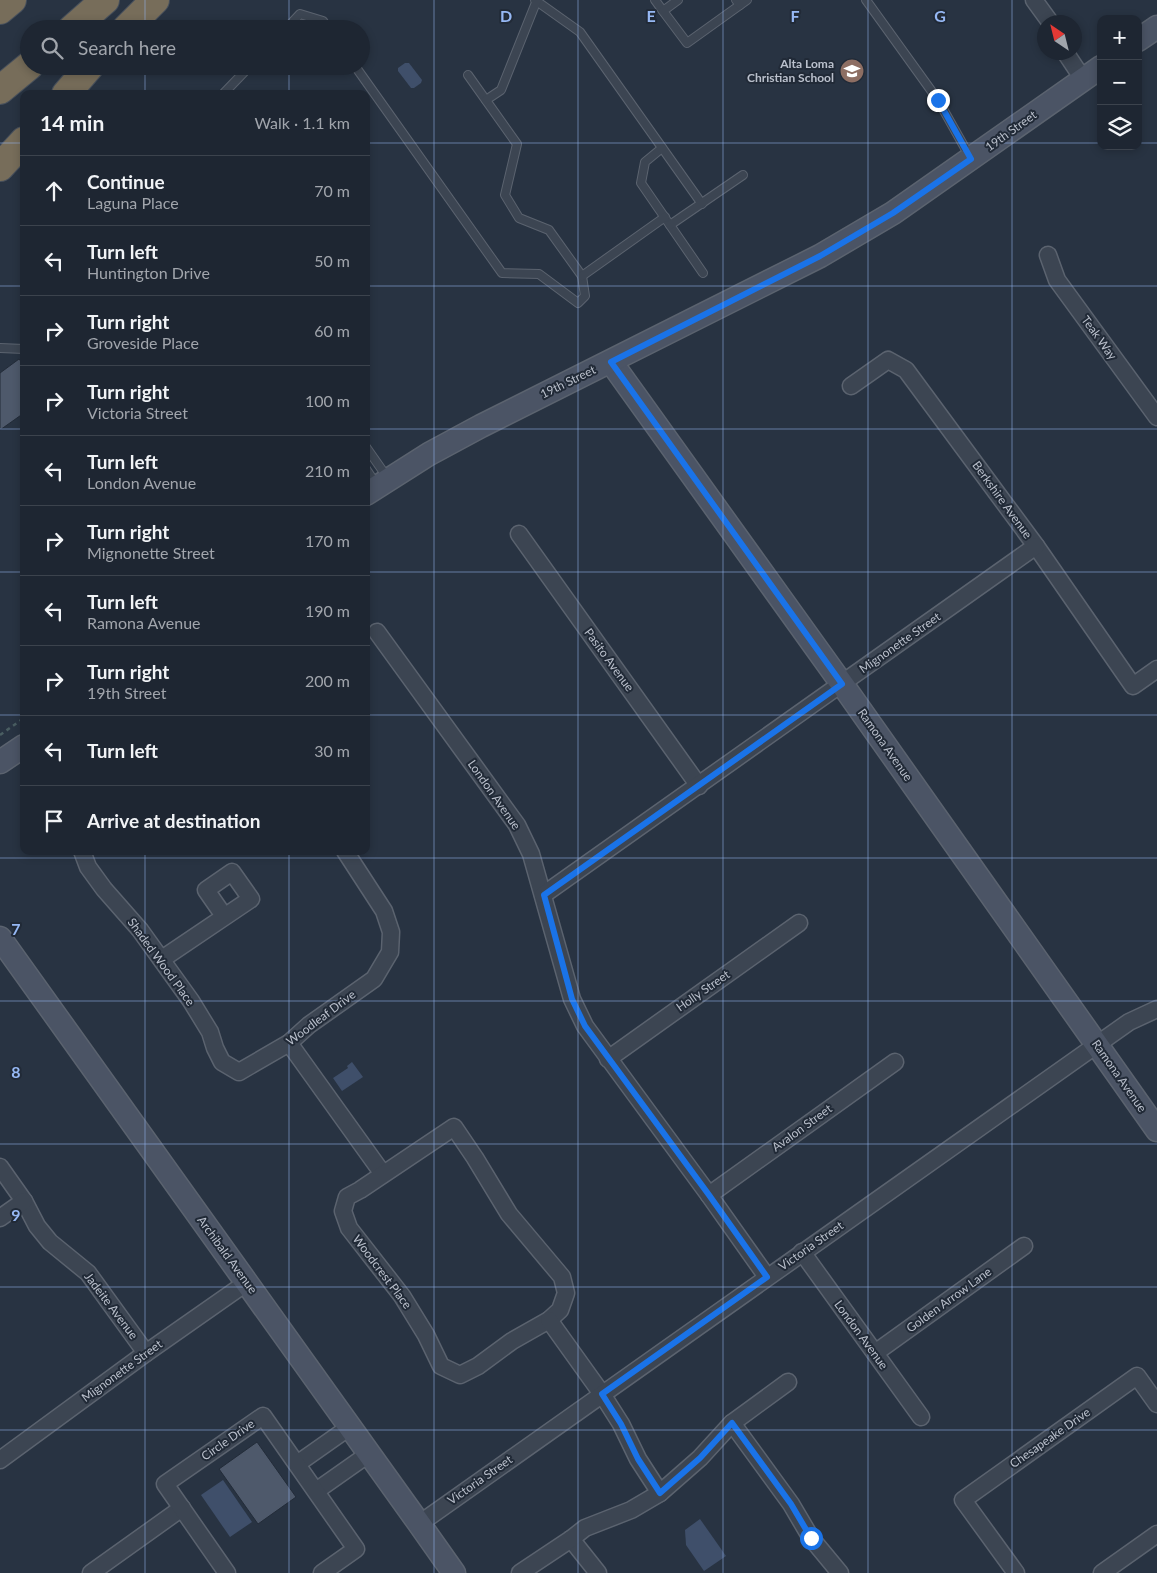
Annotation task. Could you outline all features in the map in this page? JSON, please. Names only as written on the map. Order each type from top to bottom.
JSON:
[{"type":"highway","points":[[0,10],[12,0]]},
{"type":"highway","points":[[83,20],[106,0]]},
{"type":"highway","points":[[135,20],[155,0]]},
{"type":"highway","points":[[0,90],[20,73]]},
{"type":"highway","points":[[69,90],[82,75]]},
{"type":"highway","points":[[0,167],[20,145]]},
{"type":"main road","points":[[1142,37],[1157,27]]},
{"type":"main road","name":"19th Street","points":[[374,482],[481,426],[820,256],[893,213],[1092,73]]},
{"type":"main road","name":"Ramona Avenue","points":[[611,362],[842,684],[1157,1130]]},
{"type":"main road","points":[[0,762],[20,749]]},
{"type":"main road","name":"Archibald Avenue","points":[[0,938],[246,1283],[351,1426],[454,1573]]},
{"type":"street","points":[[1038,1],[1046,15]]},
{"type":"street","points":[[1082,59],[1092,73]]},
{"type":"street","points":[[1075,60],[1092,73]]},
{"type":"street","name":"Teak Way","points":[[1048,255],[1057,280],[1157,417]]},
{"type":"street","name":"Berkshire Avenue","points":[[851,386],[888,360],[906,370],[1036,546],[1133,686],[1157,669]]},
{"type":"street","name":"Pasito Avenue","points":[[519,534],[699,786]]},
{"type":"street","name":"Mignonette Street","points":[[544,895],[1036,546]]},
{"type":"street","name":"London Avenue","points":[[377,632],[517,825],[530,854],[544,895],[572,999],[585,1026],[767,1277]]},
{"type":"street","name":"Shaded Wood Place","points":[[84,855],[88,867],[94,875],[162,959],[210,1032],[222,1062],[239,1072]]},
{"type":"street","name":"Woodleaf Drive","points":[[239,1072],[290,1042],[309,1025],[374,979],[390,952],[391,932],[384,911],[348,855]]},
{"type":"street","points":[[162,959],[224,916]]},
{"type":"street","name":"Holly Street","points":[[608,1059],[799,923]]},
{"type":"street","name":"Victoria Street","points":[[419,1524],[1129,1022],[1157,1008]]},
{"type":"street","points":[[290,1042],[383,1174],[454,1127],[509,1214],[562,1277],[566,1293],[560,1310],[549,1320],[602,1394],[621,1424],[638,1459],[660,1493]]},
{"type":"street","name":"Avalon Street","points":[[709,1195],[894,1062]]},
{"type":"street","name":"Jadeite Avenue","points":[[0,1167],[24,1201],[37,1226],[50,1242],[88,1273],[146,1353]]},
{"type":"street","name":"Woodcrest Place","points":[[383,1174],[347,1197],[343,1211],[349,1228],[402,1296],[426,1335],[441,1366],[460,1375],[478,1366],[512,1341],[549,1320]]},
{"type":"street","points":[[0,1218],[24,1201]]},
{"type":"street","name":"Golden Arrow Lane","points":[[875,1353],[1024,1246]]},
{"type":"street","name":"London Avenue","points":[[802,1252],[921,1417]]},
{"type":"street","name":"Mignonette Street","points":[[0,1460],[146,1353],[246,1283]]},
{"type":"street","name":"Chesapeake Drive","points":[[1016,1573],[963,1500],[1137,1376],[1157,1404]]},
{"type":"street","points":[[520,1573],[585,1528],[631,1510],[660,1493],[700,1458],[732,1423],[788,1382]]},
{"type":"street","name":"Circle Drive","points":[[227,1573],[165,1484],[263,1416],[356,1549],[322,1573]]},
{"type":"street","points":[[732,1423],[791,1504],[811,1538],[840,1573]]},
{"type":"street","points":[[297,1464],[351,1426]]},
{"type":"street","points":[[316,1491],[370,1453]]},
{"type":"street","points":[[91,1573],[182,1508]]},
{"type":"street","points":[[1102,1573],[1157,1534]]},
{"type":"street","points":[[571,1539],[598,1573]]},
{"type":"lane","points":[[486,100],[501,90],[536,0],[580,32],[702,204]]},
{"type":"lane","points":[[655,0],[687,43],[741,2]]},
{"type":"lane","points":[[663,11],[678,0]]},
{"type":"lane","points":[[866,0],[938,100],[971,159]]},
{"type":"lane","points":[[294,20],[300,14],[320,20]]},
{"type":"lane","points":[[227,90],[241,75]]},
{"type":"lane","points":[[361,75],[502,273],[538,274],[577,303],[585,296],[582,276],[549,230],[519,218],[505,195],[517,144],[468,75]]},
{"type":"lane","points":[[662,148],[645,162],[641,183],[703,273]]},
{"type":"lane","points":[[670,225],[743,175]]},
{"type":"lane","points":[[582,276],[665,218]]},
{"type":"lane","points":[[0,348],[20,348]]},
{"type":"lane","points":[[370,464],[374,482]]},
{"type":"path","points":[[0,735],[20,721]]},
{"type":"water","points":[[405,63],[409,63],[422,80],[414,88],[411,88],[398,71],[398,68]]},
{"type":"water","points":[[352,1062],[363,1077],[342,1091],[333,1078],[348,1068],[347,1066]]},
{"type":"water","points":[[223,1480],[252,1522],[230,1537],[201,1495]]},
{"type":"water","points":[[700,1519],[726,1556],[704,1571],[686,1545],[685,1530]]},
{"type":"building","points":[[19,359],[20,360],[20,416],[0,430],[0,373]]},
{"type":"building","points":[[257,1442],[296,1497],[258,1524],[219,1469]]},
{"type":"place","name":"Alta Loma Christian School","points":[[852,71]]},
{"type":"route","points":[[811,1538],[791,1504],[732,1423],[700,1458],[660,1493],[638,1459],[621,1424],[602,1394],[767,1277],[585,1026],[572,999],[544,895],[842,684],[611,362],[820,256],[893,213],[971,159],[938,100]]}]
